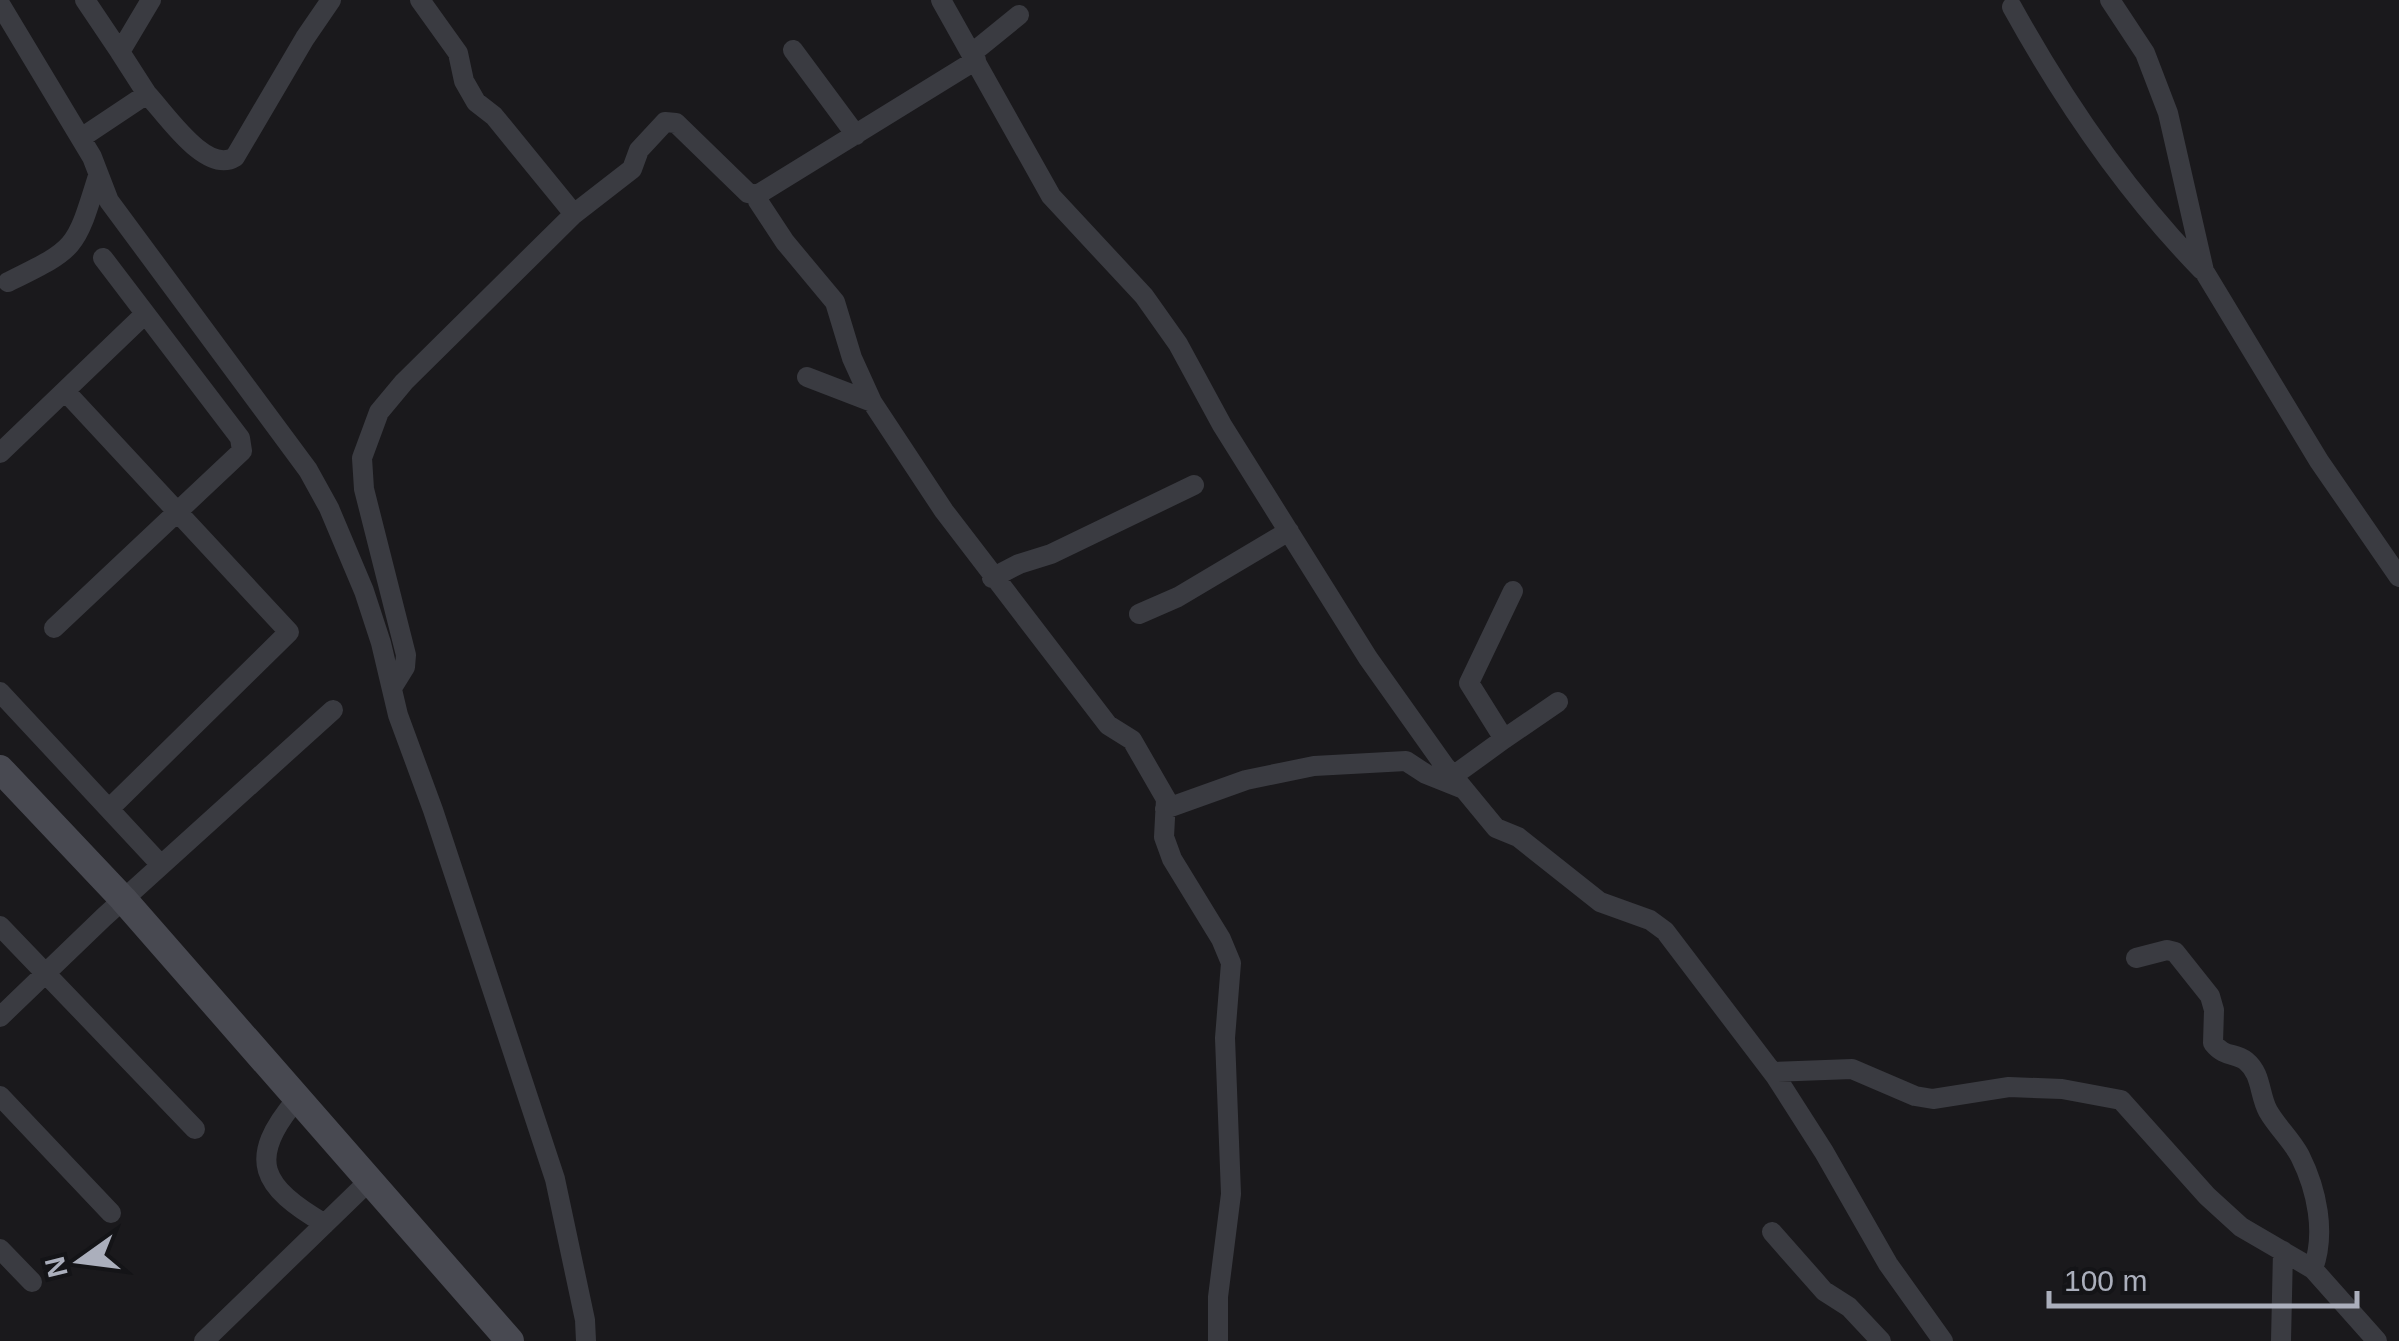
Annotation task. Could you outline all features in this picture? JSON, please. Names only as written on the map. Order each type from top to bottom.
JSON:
[{"type":"main road","points":[[0,770],[123,899],[510,1341]]},
{"type":"street","points":[[85,0],[147,94],[194,147],[214,161],[226,162],[235,157],[331,0]]},
{"type":"street","points":[[120,52],[152,0]]},
{"type":"street","points":[[420,0],[458,53],[464,81],[476,102],[494,116],[574,214]]},
{"type":"street","points":[[941,0],[1051,196],[1144,296],[1178,344],[1222,425],[1368,658],[1458,782],[1496,828],[1518,837],[1600,902],[1650,920],[1665,931],[1772,1072],[1824,1152],[1888,1264],[1944,1341]]},
{"type":"street","points":[[2110,0],[2145,54],[2168,113],[2204,271]]},
{"type":"street","points":[[0,4],[81,138],[110,201],[308,470],[329,508],[364,591],[398,715],[555,1179],[586,1341]]},
{"type":"street","points":[[2012,7],[2055,85],[2166,233],[2204,271],[2319,461],[2399,577]]},
{"type":"street","points":[[756,195],[974,57],[1019,15]]},
{"type":"street","points":[[793,50],[856,135]]},
{"type":"street","points":[[81,138],[147,94]]},
{"type":"street","points":[[392,688],[406,655],[364,489],[362,458],[379,412],[404,382],[574,214],[632,170],[640,150],[665,122],[676,123],[748,193],[756,195],[785,242],[835,302],[852,358],[872,402],[992,578],[1108,726],[1132,740],[1166,799],[1164,837],[1172,859],[1222,939],[1231,962],[1225,1038],[1231,1194],[1218,1297],[1218,1341]]},
{"type":"street","points":[[8,282],[64,254],[81,232],[98,176]]},
{"type":"street","points":[[54,628],[242,451],[243,444],[102,258]]},
{"type":"street","points":[[2,448],[146,314]]},
{"type":"street","points":[[807,377],[872,402]]},
{"type":"street","points":[[65,391],[289,632],[109,808]]},
{"type":"street","points":[[992,578],[1194,485]]},
{"type":"street","points":[[1139,614],[1178,596],[1289,531]]},
{"type":"street","points":[[1504,739],[1469,683],[1512,591]]},
{"type":"street","points":[[0,692],[161,865]]},
{"type":"street","points":[[1458,782],[1504,739],[1558,702]]},
{"type":"street","points":[[0,1017],[123,899],[333,710]]},
{"type":"street","points":[[1165,809],[1246,780],[1314,766],[1406,761],[1426,774],[1458,782]]},
{"type":"street","points":[[0,926],[195,1128]]},
{"type":"street","points":[[2136,958],[2167,950],[2175,952],[2210,996],[2214,1010],[2213,1043],[2227,1056],[2245,1060],[2255,1073],[2267,1109],[2300,1157],[2316,1206],[2321,1247],[2313,1268]]},
{"type":"street","points":[[1772,1072],[1852,1069],[1915,1096],[1933,1099],[2008,1087],[2062,1089],[2121,1100],[2207,1196],[2241,1227],[2313,1268],[2377,1341]]},
{"type":"street","points":[[0,1096],[111,1213]]},
{"type":"street","points":[[297,1098],[272,1132],[267,1165],[278,1192],[325,1224]]},
{"type":"street","points":[[204,1341],[369,1181]]},
{"type":"street","points":[[1772,1232],[1824,1291],[1849,1307],[1880,1341]]},
{"type":"street","points":[[0,1249],[32,1282]]},
{"type":"street","points":[[2281,1341],[2283,1251]]}]
